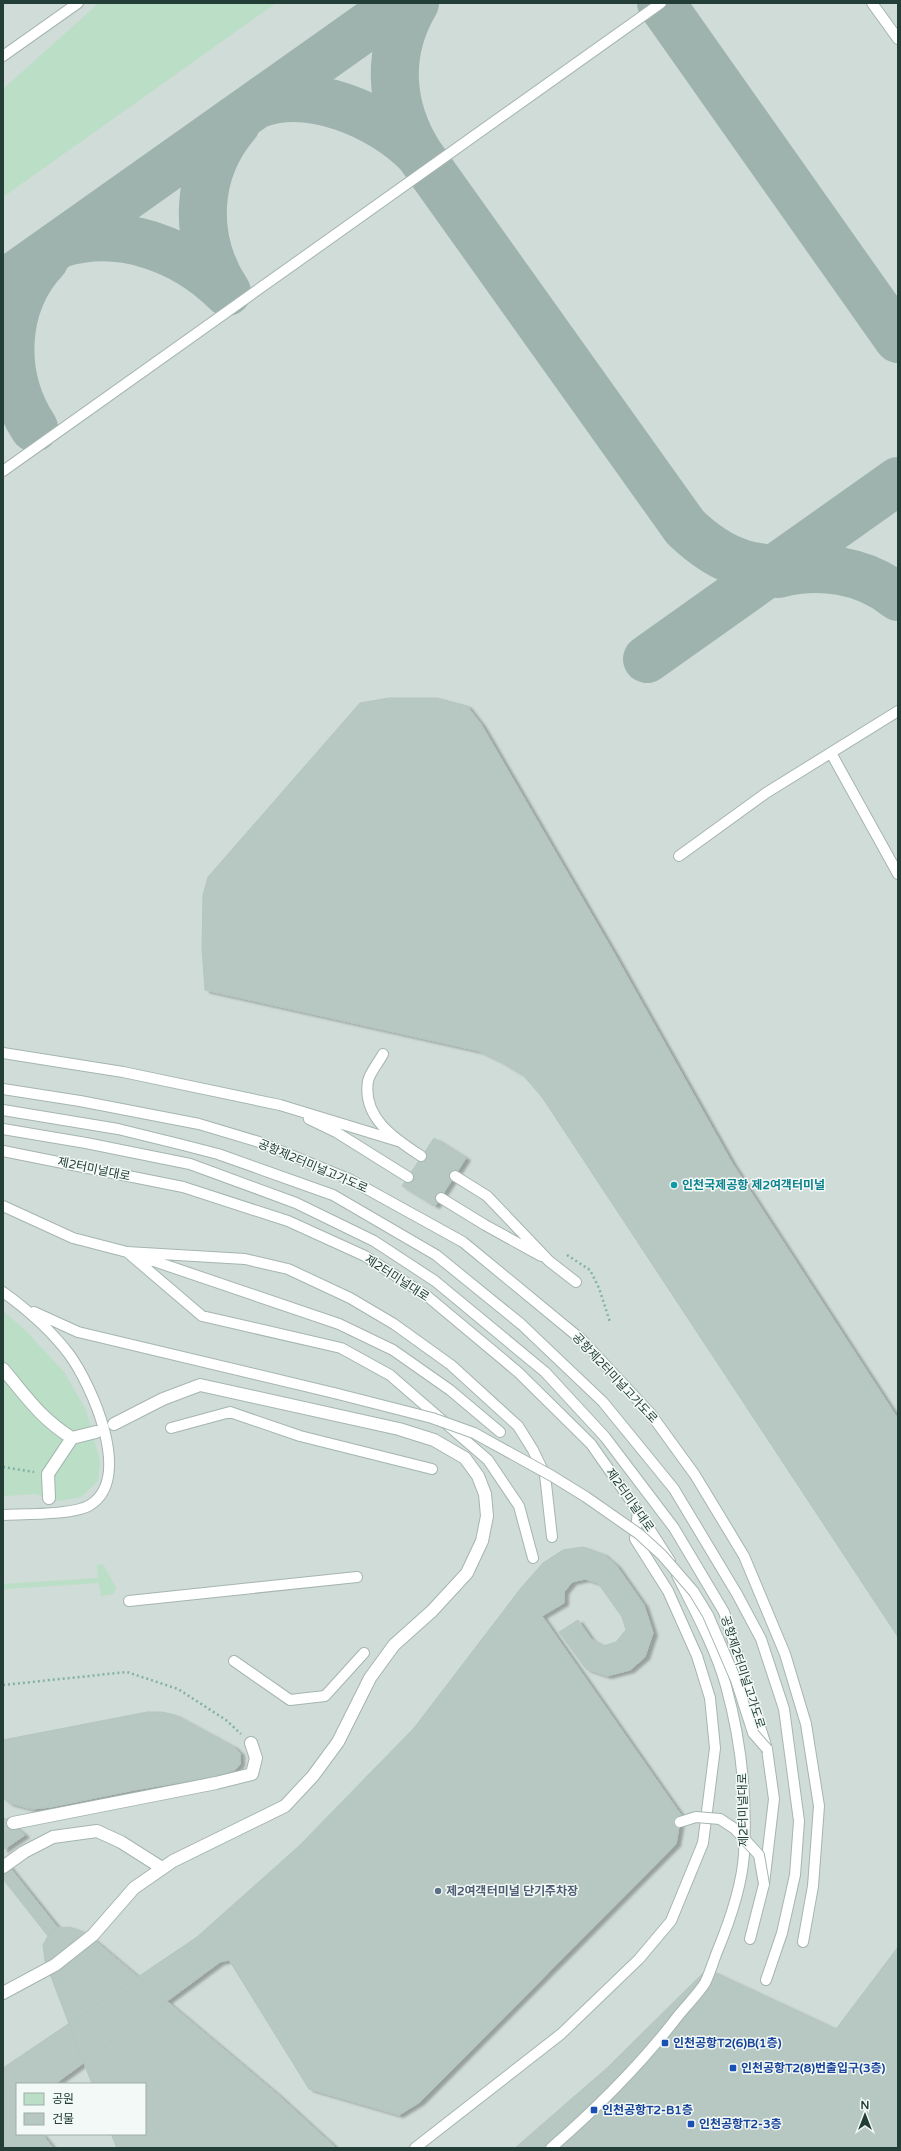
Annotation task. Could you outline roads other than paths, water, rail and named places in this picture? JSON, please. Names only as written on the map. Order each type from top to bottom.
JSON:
[{"type":"street","points":[[3,1369],[36,1410],[52,1425],[72,1438]]},
{"type":"street","points":[[3,1993],[60,1961],[93,1935],[134,1888],[162,1868],[199,1848],[285,1806],[313,1776],[338,1742],[370,1678],[394,1645],[432,1611],[466,1573],[482,1541],[487,1516],[485,1494],[478,1476],[465,1458],[434,1440],[399,1429],[200,1385],[163,1399],[114,1424]]},
{"type":"street","points":[[49,1498],[48,1474],[72,1438],[96,1432]]},
{"type":"street","points":[[14,1823],[216,1783],[252,1774],[256,1758],[251,1744]]},
{"type":"street","points":[[3,1867],[24,1852],[53,1837],[97,1831],[121,1842],[162,1868]]},
{"type":"lane","points":[[3,56],[78,3]]},
{"type":"lane","points":[[3,471],[661,3]]},
{"type":"lane","points":[[872,3],[898,39]]},
{"type":"lane","points":[[679,856],[766,793],[898,711]]},
{"type":"lane","points":[[831,753],[898,874]]},
{"type":"lane","points":[[3,1053],[123,1072],[280,1105],[398,1141]]},
{"type":"lane","points":[[383,1054],[368,1080],[368,1097],[375,1120],[398,1141],[421,1156]]},
{"type":"lane","name":"공항제2터미널고가도로","points":[[3,1089],[80,1101],[199,1124],[259,1142],[349,1179],[464,1242],[582,1340],[650,1413],[695,1475],[744,1556],[784,1654],[806,1724],[819,1806],[813,1886],[803,1942]]},
{"type":"lane","points":[[280,1105],[336,1132],[408,1177]]},
{"type":"lane","points":[[3,1110],[118,1129],[192,1147],[218,1154],[333,1195],[436,1255],[521,1324],[603,1402],[674,1489],[737,1594],[761,1639],[784,1709],[799,1821],[795,1876],[782,1933],[766,1980]]},
{"type":"lane","name":"공항제2터미널고가도로","points":[[3,1129],[86,1143],[190,1164],[296,1203],[374,1241],[435,1281],[545,1372],[605,1437],[674,1528],[724,1612],[767,1749],[774,1800],[764,1884],[750,1939]]},
{"type":"lane","name":"제2터미널대로","points":[[3,1151],[183,1187],[288,1221],[365,1256],[427,1296],[518,1372],[590,1444],[638,1511],[667,1555],[694,1608],[726,1685],[743,1779],[744,1856],[730,1920],[704,1983],[658,2042],[551,2148]]},
{"type":"lane","points":[[454,1176],[487,1196],[549,1261],[576,1282]]},
{"type":"lane","points":[[441,1198],[549,1261]]},
{"type":"lane","points":[[3,1206],[73,1238],[127,1252],[339,1324],[393,1350],[450,1390],[500,1432]]},
{"type":"lane","points":[[127,1252],[245,1259],[288,1269],[350,1298],[394,1324],[452,1365],[518,1426],[545,1475],[552,1538]]},
{"type":"lane","points":[[127,1252],[202,1316],[341,1348],[390,1374],[488,1460],[519,1506],[532,1558]]},
{"type":"lane","points":[[3,1292],[26,1308],[78,1332],[432,1418],[474,1434],[552,1476],[586,1497],[639,1534],[662,1555],[694,1592],[708,1615],[736,1680],[753,1733],[767,1749]]},
{"type":"lane","points":[[3,1515],[77,1510],[90,1505],[102,1492],[110,1476],[110,1454],[95,1404],[84,1378],[52,1334],[26,1308]]},
{"type":"lane","points":[[171,1428],[230,1412],[300,1436],[432,1469]]},
{"type":"lane","points":[[415,2148],[561,2034],[639,1960],[671,1921],[703,1843],[715,1748],[710,1698],[697,1656],[668,1591],[635,1539],[638,1511]]},
{"type":"lane","points":[[130,1601],[357,1577]]},
{"type":"lane","points":[[234,1661],[290,1700],[325,1696],[364,1653]]},
{"type":"lane","points":[[680,1822],[696,1817],[720,1819],[735,1829],[759,1855],[764,1884]]},
{"type":"tunnel","points":[[3,1826],[13,1823]]},
{"type":"place","name":"인천국제공항 제2여객터미널","points":[[674,1185]]},
{"type":"place","name":"제2여객터미널 단기주차장","points":[[438,1891]]},
{"type":"place","name":"인천공항T2(6)B(1층)","points":[[665,2043]]},
{"type":"place","name":"인천공항T2(8)번출입구(3층)","points":[[733,2068]]},
{"type":"place","name":"인천공항T2-B1층","points":[[594,2110]]},
{"type":"place","name":"인천공항T2-3층","points":[[691,2124]]}]
